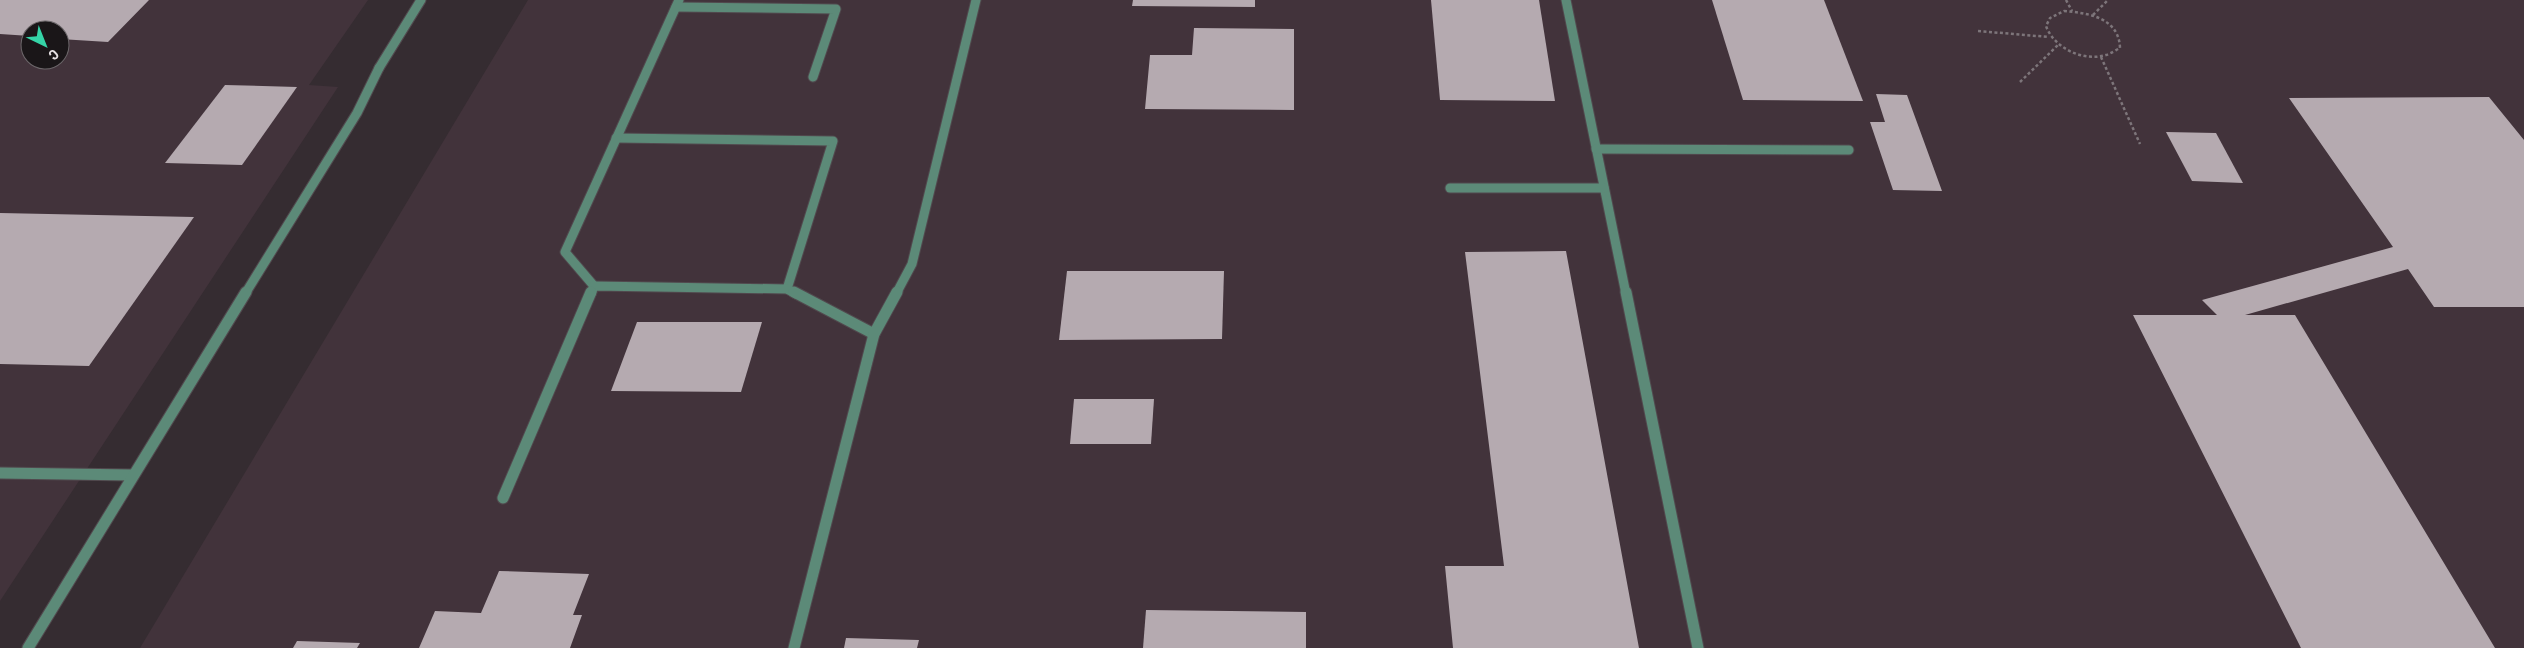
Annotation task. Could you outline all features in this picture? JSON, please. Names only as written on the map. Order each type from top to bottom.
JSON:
[{"type":"street","points":[[28,648],[132,475],[358,113],[379,68],[421,0]]},
{"type":"street","points":[[794,648],[874,334],[912,264],[976,0]]},
{"type":"street","points":[[1566,0],[1698,648]]},
{"type":"street","points":[[813,77],[836,9],[678,4],[565,252],[594,286],[787,288],[874,334]]},
{"type":"street","points":[[616,138],[833,141],[787,288]]},
{"type":"street","points":[[1596,149],[1849,150]]},
{"type":"street","points":[[1450,188],[1604,188]]},
{"type":"street","points":[[503,498],[594,286]]},
{"type":"street","points":[[0,473],[132,475]]},
{"type":"path","points":[[2066,0],[2072,11]]},
{"type":"path","points":[[2093,15],[2108,0]]},
{"type":"path","points":[[2072,11],[2093,15],[2116,30],[2121,39],[2120,48],[2112,54],[2101,57],[2072,52],[2048,37],[2045,28],[2046,20],[2053,14],[2072,11]]},
{"type":"path","points":[[1978,31],[2048,37]]},
{"type":"path","points":[[2020,82],[2058,45]]},
{"type":"path","points":[[2101,57],[2140,144]]},
{"type":"shaded area","points":[[0,0],[368,0],[309,85],[338,87],[0,601]]},
{"type":"shaded area","points":[[528,0],[2524,0],[2524,648],[140,648]]},
{"type":"building","points":[[0,0],[149,0],[108,42],[70,40],[70,20],[20,20],[20,35],[0,34]]},
{"type":"building","points":[[1133,0],[1255,0],[1255,7],[1132,6]]},
{"type":"building","points":[[1431,0],[1539,0],[1555,101],[1440,100]]},
{"type":"building","points":[[1712,0],[1824,0],[1863,101],[1743,100]]},
{"type":"building","points":[[1194,28],[1294,29],[1294,110],[1145,109],[1150,55],[1192,55]]},
{"type":"building","points":[[225,85],[297,87],[242,165],[165,163]]},
{"type":"building","points":[[1876,94],[1907,95],[1942,191],[1893,190],[1870,122],[1885,122]]},
{"type":"building","points":[[2489,97],[2524,140],[2524,307],[2434,307],[2408,269],[2245,315],[2295,315],[2495,648],[2301,648],[2133,315],[2217,315],[2202,300],[2393,247],[2289,98]]},
{"type":"building","points":[[2166,132],[2216,133],[2243,183],[2192,181]]},
{"type":"building","points":[[0,213],[194,217],[89,366],[0,364]]},
{"type":"building","points":[[1566,251],[1639,648],[1453,648],[1445,566],[1504,566],[1465,252]]},
{"type":"building","points":[[1067,271],[1224,271],[1222,339],[1059,340]]},
{"type":"building","points":[[637,322],[762,322],[741,392],[611,391]]},
{"type":"building","points":[[1074,399],[1154,399],[1151,444],[1070,444]]},
{"type":"building","points":[[499,571],[589,574],[573,615],[582,615],[570,648],[419,648],[435,611],[481,613]]},
{"type":"building","points":[[1146,610],[1306,612],[1306,648],[1143,648]]},
{"type":"building","points":[[846,638],[919,640],[917,648],[844,648]]},
{"type":"building","points":[[297,641],[360,643],[357,648],[293,648]]}]
